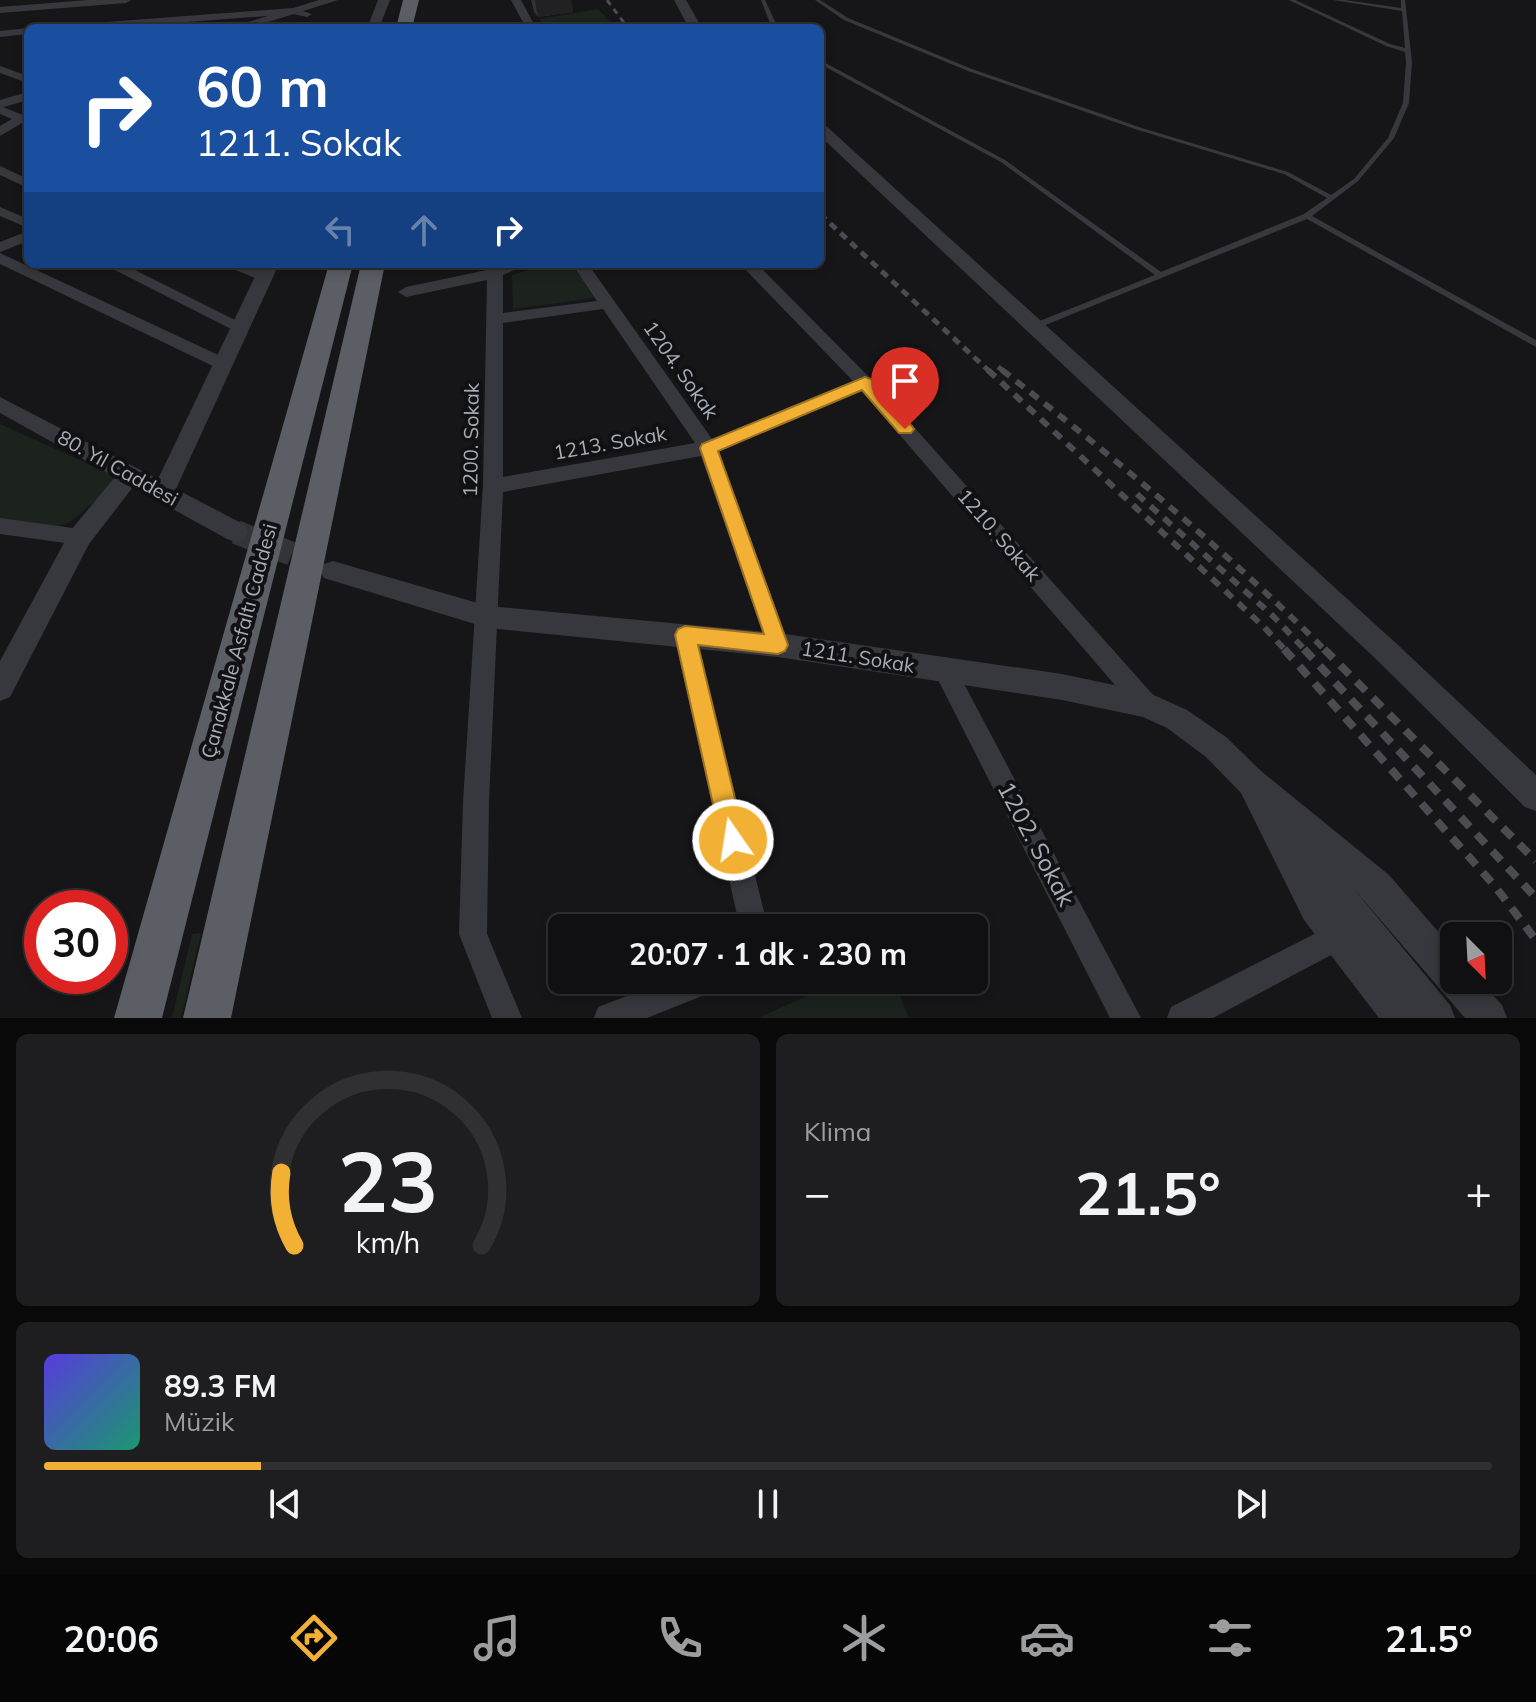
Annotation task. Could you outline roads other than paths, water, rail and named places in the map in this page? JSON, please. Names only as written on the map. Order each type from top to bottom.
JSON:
[{"type":"highway","points":[[405,24],[411,0]]},
{"type":"highway","name":"Çanakkale Asfaltı Caddesi","points":[[138,1018],[340,268]]},
{"type":"highway","points":[[207,1018],[372,268]]},
{"type":"street","points":[[0,10],[126,0]]},
{"type":"street","points":[[375,24],[384,0]]},
{"type":"street","points":[[516,0],[529,24]]},
{"type":"street","points":[[680,0],[693,24]]},
{"type":"street","points":[[88,24],[106,2]]},
{"type":"street","points":[[249,24],[337,2]]},
{"type":"street","points":[[272,24],[337,2]]},
{"type":"street","points":[[114,24],[293,11],[307,14]]},
{"type":"street","points":[[3,35],[24,32]]},
{"type":"street","points":[[0,69],[24,78]]},
{"type":"street","points":[[0,97],[24,91]]},
{"type":"street","points":[[0,107],[24,98]]},
{"type":"street","points":[[0,107],[24,119]]},
{"type":"street","points":[[0,132],[24,120]]},
{"type":"street","points":[[824,132],[1388,653],[1536,796]]},
{"type":"street","points":[[0,170],[24,182]]},
{"type":"street","points":[[0,211],[24,222]]},
{"type":"street","points":[[0,248],[24,237]]},
{"type":"street","points":[[0,258],[223,364]]},
{"type":"street","points":[[119,268],[241,327]]},
{"type":"street","points":[[406,292],[495,268]]},
{"type":"street","name":"1200. Sokak","points":[[495,268],[493,486],[476,802],[473,934],[507,1018]]},
{"type":"street","name":"1204. Sokak","points":[[583,268],[708,448],[778,645]]},
{"type":"street","name":"1210. Sokak","points":[[752,268],[865,383],[1147,705]]},
{"type":"street","points":[[163,492],[267,270]]},
{"type":"street","points":[[494,319],[608,304]]},
{"type":"street","name":"1213. Sokak","points":[[493,486],[708,448],[865,383]]},
{"type":"street","name":"80. Yıl Caddesi","points":[[0,404],[236,532]]},
{"type":"street","points":[[0,688],[80,537],[130,474]]},
{"type":"street","points":[[0,526],[80,537]]},
{"type":"street","name":"1211. Sokak","points":[[333,571],[488,617],[778,645],[1062,687],[1147,705],[1196,732],[1377,887],[1440,961]]},
{"type":"street","points":[[685,635],[751,914]]},
{"type":"street","name":"1202. Sokak","points":[[945,670],[1126,1018]]},
{"type":"street","points":[[1250,781],[1316,908],[1401,1018]]},
{"type":"street","points":[[1326,844],[1361,902],[1457,1018]]},
{"type":"street","points":[[1288,852],[1340,898],[1437,1018]]},
{"type":"street","points":[[1182,1018],[1338,936]]},
{"type":"street","points":[[609,1018],[671,994]]},
{"type":"street","name":"1211. Sokak","points":[[1468,994],[1489,1018]]},
{"type":"lane","points":[[763,0],[773,24]]},
{"type":"lane","points":[[817,0],[846,19],[970,70],[1140,129],[1286,173],[1332,198]]},
{"type":"lane","points":[[1291,0],[1388,45],[1408,51]]},
{"type":"lane","points":[[1335,0],[1403,10]]},
{"type":"lane","points":[[1035,326],[1307,216],[1356,180],[1391,138],[1406,103],[1408,51],[1403,0]]},
{"type":"lane","points":[[824,64],[1003,161],[1160,275]]},
{"type":"lane","points":[[1307,216],[1536,344]]},
{"type":"tunnel","points":[[236,532],[320,565]]},
{"type":"railway","points":[[607,0],[625,24]]},
{"type":"railway","points":[[824,218],[990,372]]},
{"type":"railway","points":[[998,367],[1005,372]]},
{"type":"railway","points":[[988,370],[1286,651]]},
{"type":"railway","points":[[1002,370],[1168,506],[1249,577],[1326,651]]},
{"type":"railway","points":[[1137,494],[1273,616],[1306,651]]},
{"type":"railway","points":[[1284,649],[1494,885],[1536,940]]},
{"type":"railway","points":[[1304,649],[1536,898]]},
{"type":"railway","points":[[1326,651],[1536,861]]}]
